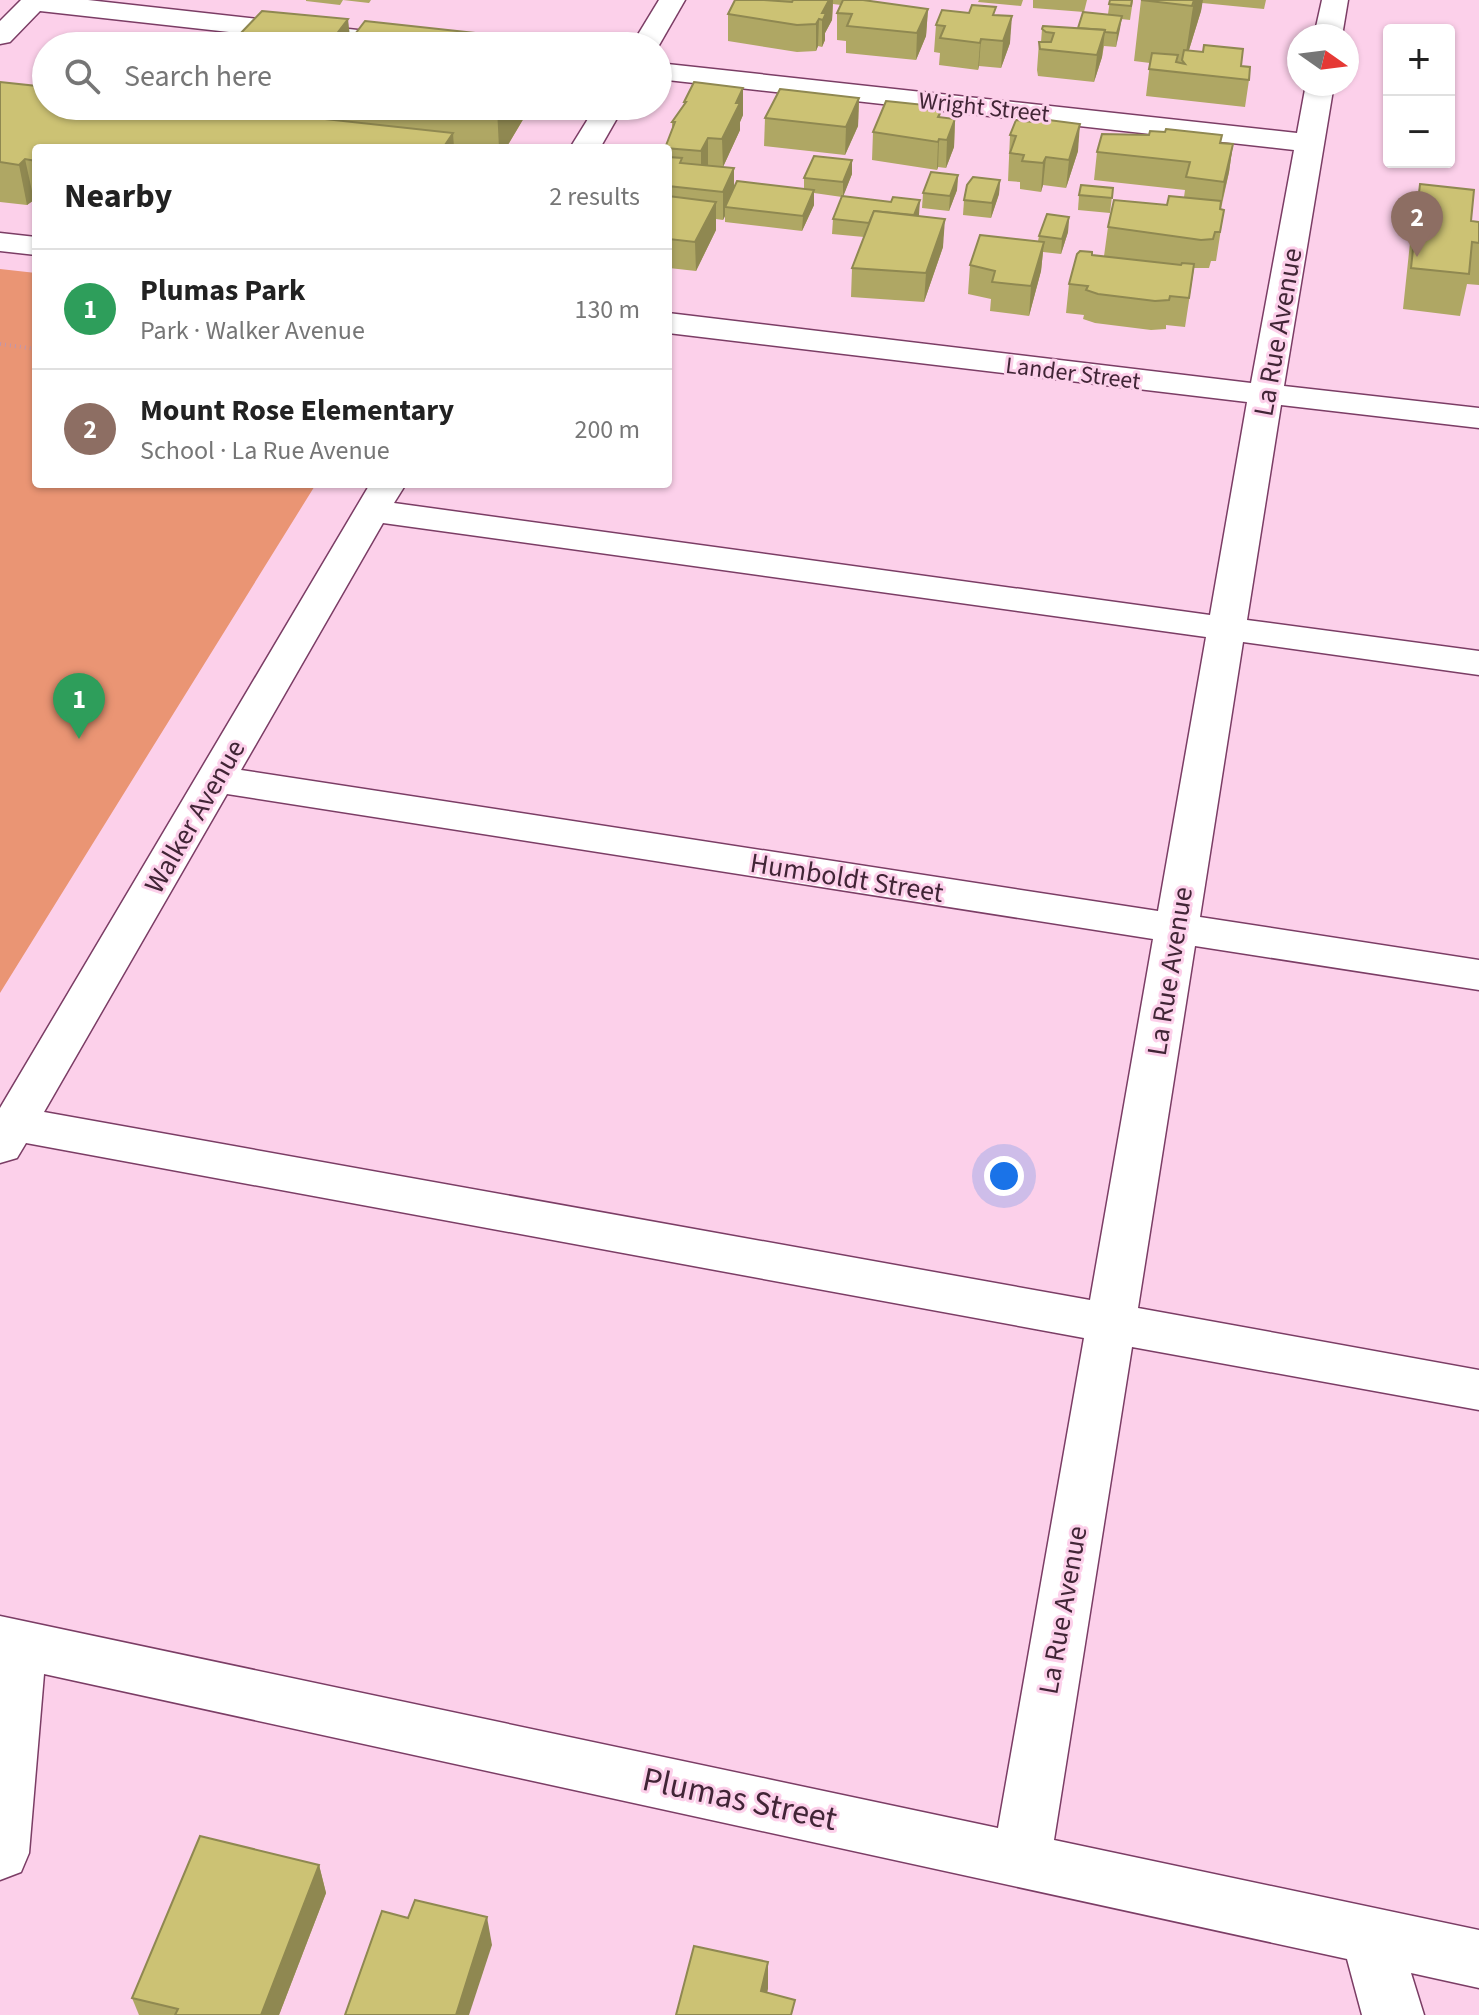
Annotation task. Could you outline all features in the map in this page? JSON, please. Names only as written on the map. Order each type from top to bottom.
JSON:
[{"type":"street","points":[[653,32],[672,0]]},
{"type":"street","points":[[1330,24],[1335,0]]},
{"type":"street","points":[[0,36],[35,1],[307,32]]},
{"type":"street","name":"Wright Street","points":[[672,73],[1310,143]]},
{"type":"street","name":"La Rue Avenue","points":[[1022,1858],[1226,629],[1318,96]]},
{"type":"street","points":[[587,144],[602,120]]},
{"type":"street","points":[[0,242],[32,246]]},
{"type":"street","name":"Lander Street","points":[[672,323],[1479,418]]},
{"type":"street","points":[[380,498],[1226,629],[1479,663]]},
{"type":"street","name":"Walker Avenue","points":[[7,1136],[380,498]]},
{"type":"street","name":"Humboldt Street","points":[[215,779],[1479,975]]},
{"type":"street","points":[[7,1136],[1479,1390]]},
{"type":"street","points":[[0,1853],[10,1642]]},
{"type":"street","name":"Plumas Street","points":[[10,1642],[1479,1959]]},
{"type":"street","points":[[1370,1936],[1393,2015]]},
{"type":"path","points":[[0,344],[32,348]]},
{"type":"shaded area","points":[[0,269],[32,273],[32,488],[314,488],[0,993]]},
{"type":"building","points":[[735,0],[829,0],[822,13],[826,13],[823,20],[819,19],[816,24],[797,25],[728,14]]},
{"type":"building","points":[[843,0],[928,9],[917,33],[847,26],[852,14],[837,13]]},
{"type":"building","points":[[1110,0],[1132,0],[1131,6],[1109,4]]},
{"type":"building","points":[[1141,0],[1194,0],[1192,6]]},
{"type":"building","points":[[972,5],[996,7],[993,15],[1012,16],[1003,41],[981,39],[980,43],[940,38],[945,26],[936,25],[942,10],[969,13]]},
{"type":"building","points":[[262,11],[348,19],[338,32],[242,32]]},
{"type":"building","points":[[1083,12],[1122,16],[1117,33],[1078,28]]},
{"type":"building","points":[[365,21],[466,32],[357,32]]},
{"type":"building","points":[[1043,26],[1105,30],[1097,55],[1040,49],[1039,42],[1051,42],[1054,33],[1046,32]]},
{"type":"building","points":[[1204,45],[1243,49],[1241,66],[1250,67],[1249,80],[1149,69],[1152,53],[1178,55],[1176,62],[1185,64],[1182,60],[1184,50],[1203,52]]},
{"type":"building","points":[[0,82],[32,85],[32,120],[334,120],[453,133],[446,144],[32,144],[32,160],[25,159],[19,165],[0,162]]},
{"type":"building","points":[[694,82],[743,88],[736,103],[740,103],[722,139],[708,138],[701,151],[672,149],[672,144],[667,144],[675,122],[672,122]]},
{"type":"building","points":[[780,89],[859,98],[846,127],[765,118]]},
{"type":"building","points":[[886,101],[925,105],[923,109],[941,111],[938,117],[955,119],[947,140],[939,139],[938,142],[873,132]]},
{"type":"building","points":[[1033,118],[1080,124],[1069,160],[1046,157],[1043,163],[1022,161],[1024,155],[1010,153],[1016,136],[1010,135],[1016,120],[1032,122]]},
{"type":"building","points":[[1166,129],[1222,135],[1220,143],[1233,144],[1224,182],[1186,177],[1190,162],[1097,152],[1102,134],[1149,135],[1150,131],[1165,132]]},
{"type":"building","points":[[814,156],[852,160],[843,182],[804,178]]},
{"type":"building","points":[[672,157],[682,158],[680,163],[734,168],[723,192],[672,186]]},
{"type":"building","points":[[931,172],[958,175],[950,196],[923,193]]},
{"type":"building","points":[[973,177],[1000,180],[992,203],[964,200],[967,185]]},
{"type":"building","points":[[737,181],[814,190],[803,216],[725,207]]},
{"type":"building","points":[[1420,184],[1474,190],[1471,221],[1479,222],[1479,243],[1472,242],[1469,274],[1411,268]]},
{"type":"building","points":[[1081,185],[1113,188],[1112,198],[1079,195]]},
{"type":"building","points":[[672,196],[716,202],[695,242],[672,239]]},
{"type":"building","points":[[842,196],[891,202],[893,197],[920,200],[914,215],[874,211],[869,223],[833,219]]},
{"type":"building","points":[[1169,196],[1221,201],[1220,209],[1224,210],[1220,232],[1215,232],[1213,239],[1201,240],[1108,227],[1114,200],[1167,205]]},
{"type":"building","points":[[874,211],[945,219],[926,273],[852,268]]},
{"type":"building","points":[[1047,214],[1069,217],[1062,239],[1039,236]]},
{"type":"building","points":[[980,235],[1044,242],[1031,286],[992,282],[995,271],[970,265]]},
{"type":"building","points":[[1080,251],[1092,252],[1092,255],[1194,264],[1189,298],[1170,296],[1169,300],[1155,301],[1098,294],[1086,290],[1088,286],[1069,284]]},
{"type":"building","points":[[200,1836],[319,1865],[261,2015],[175,2015],[178,2009],[132,1998]]},
{"type":"building","points":[[415,1900],[487,1917],[456,2015],[345,2015],[382,1911],[408,1918]]},
{"type":"building","points":[[694,1946],[768,1962],[761,1991],[795,2000],[791,2015],[676,2015]]},
{"type":"place","name":"Mount Rose Elementary","points":[[1417,257]]},
{"type":"place","name":"Plumas Park","points":[[79,739]]}]
